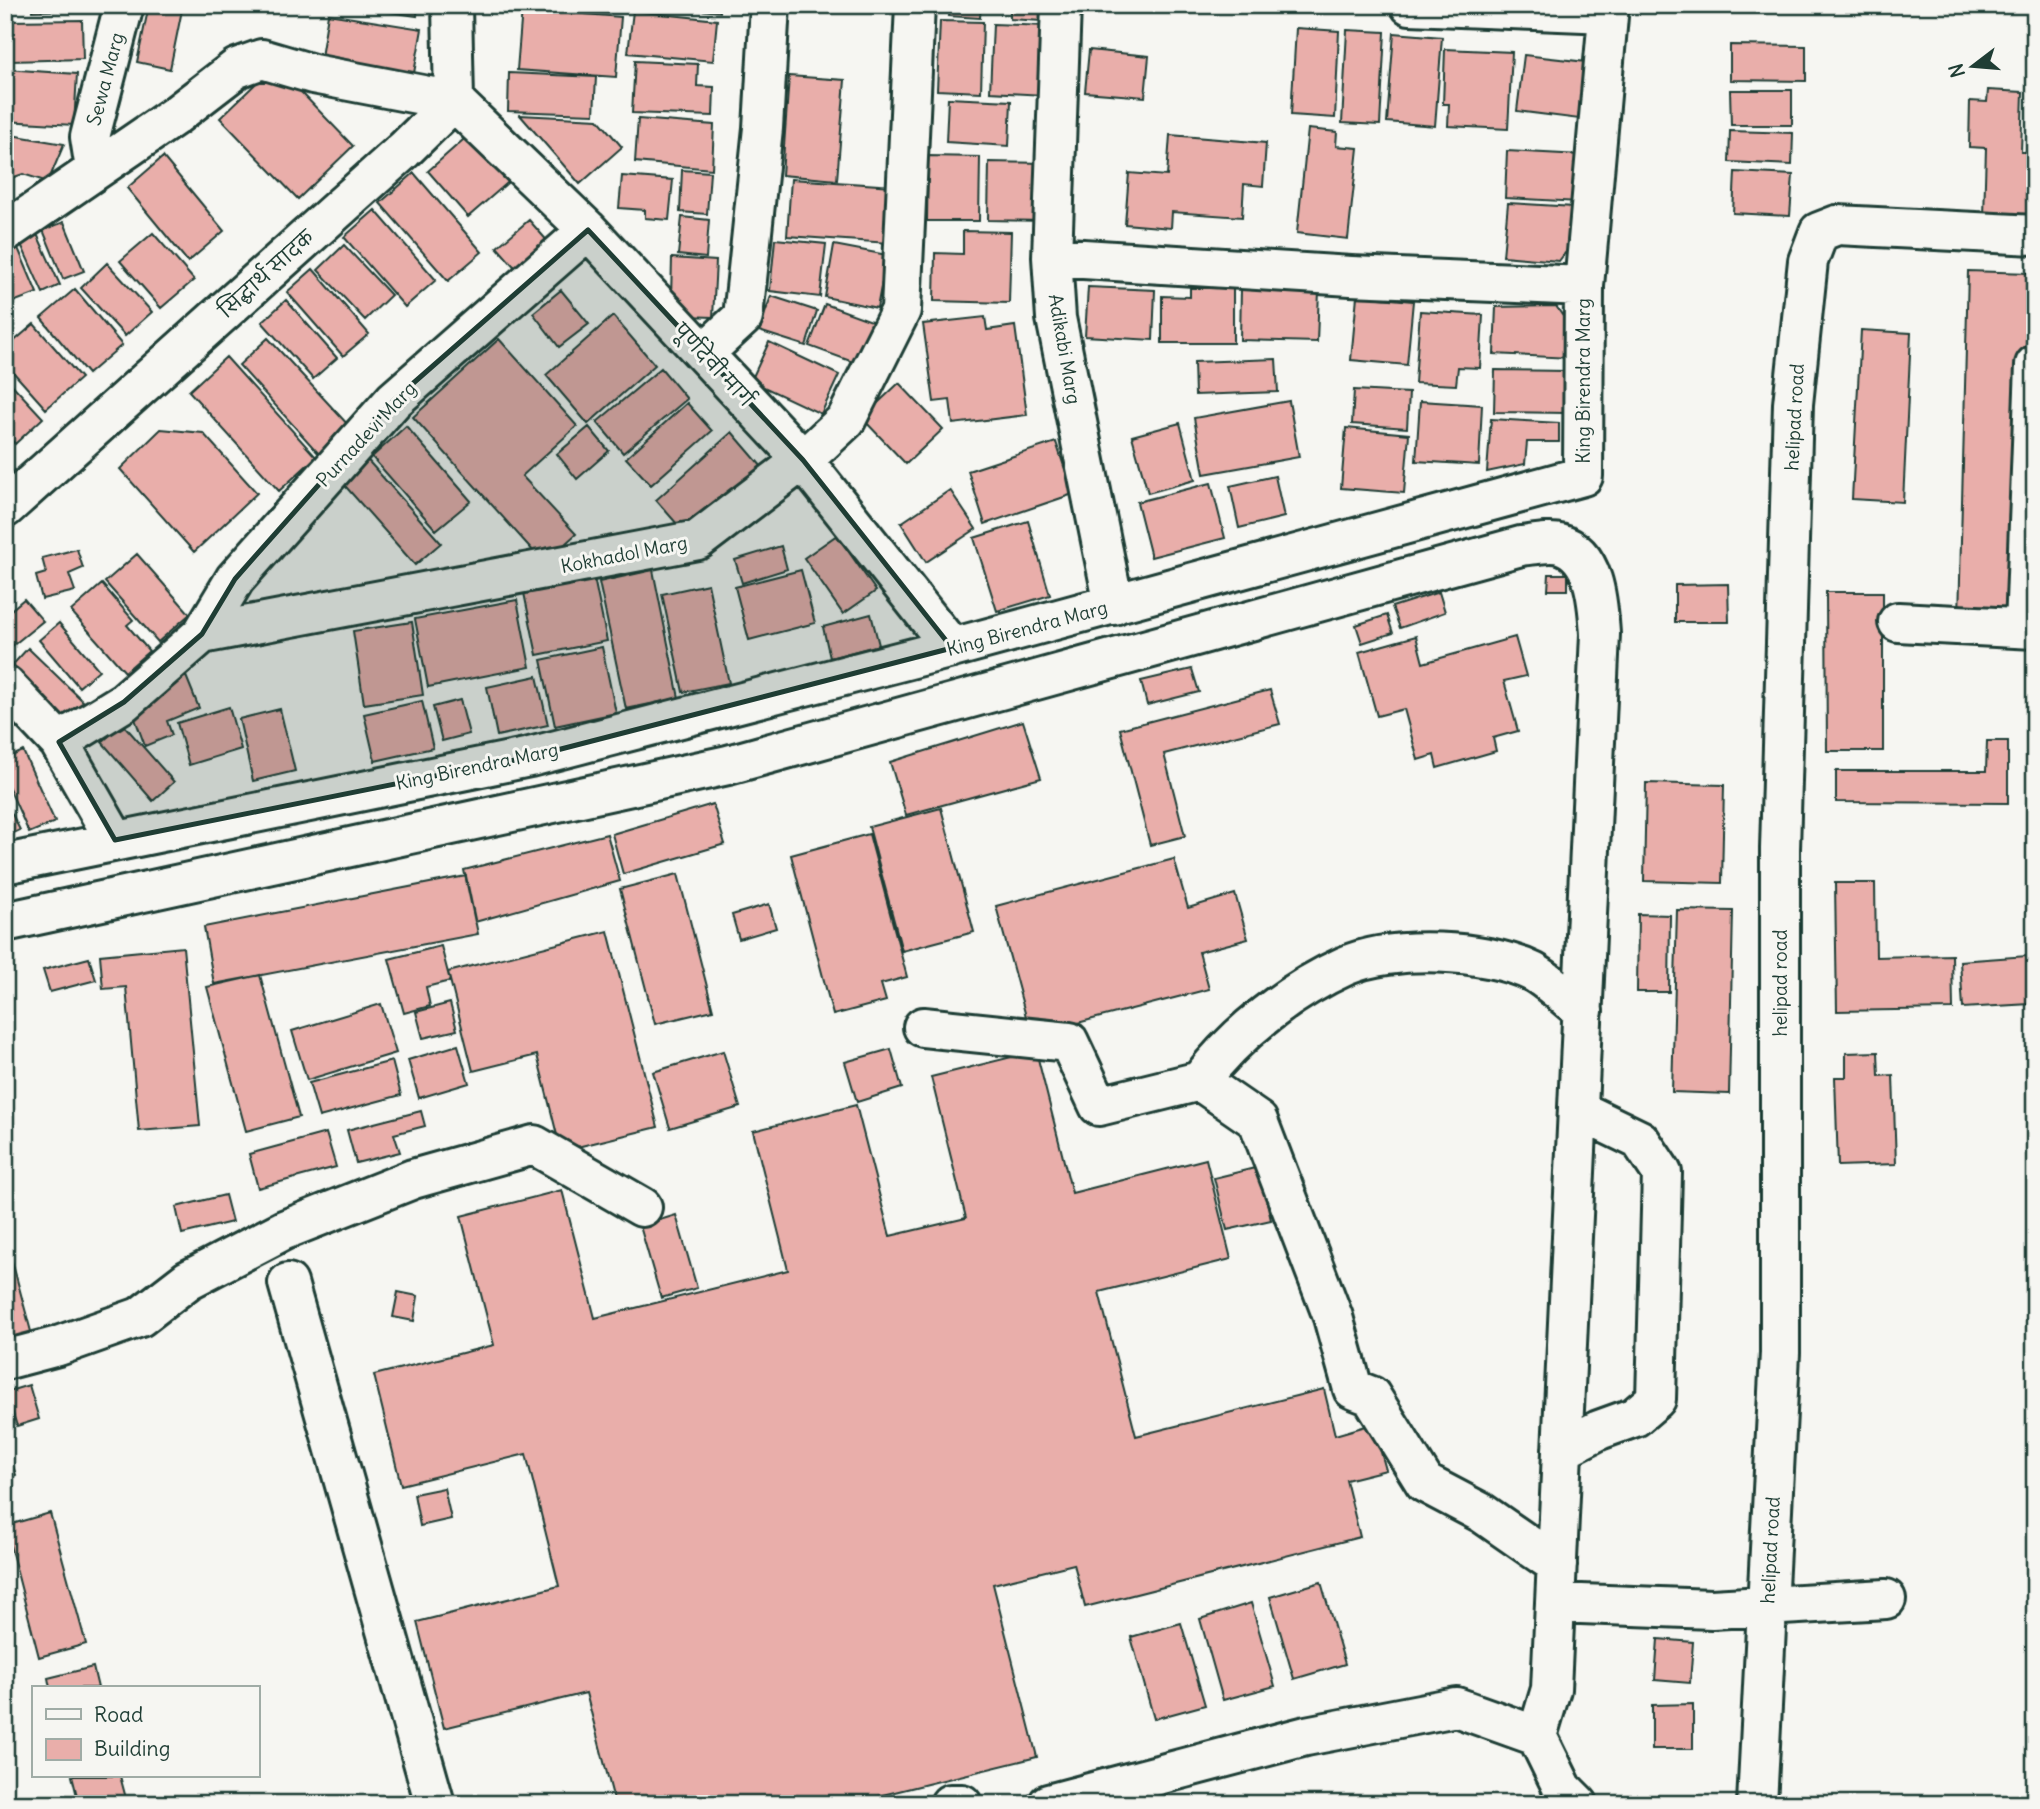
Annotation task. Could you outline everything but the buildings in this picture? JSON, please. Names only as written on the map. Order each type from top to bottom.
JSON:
[{"type":"street","name":"Sewa Marg","points":[[95,169],[90,137],[124,5]]},
{"type":"street","points":[[5,232],[176,115],[237,68],[262,59],[313,74],[454,101],[452,5]]},
{"type":"street","points":[[704,353],[743,317],[763,128],[770,5]]},
{"type":"street","name":"Kokhadol Marg","points":[[202,634],[698,540],[803,460],[846,420],[901,310],[915,5]]},
{"type":"street","name":"Adikabi Marg","points":[[1060,5],[1052,257],[1056,318],[1114,605]]},
{"type":"street","points":[[1410,5],[1609,9]]},
{"type":"street","name":"King Birendra Marg","points":[[5,864],[115,839],[530,757],[1114,605],[1583,476],[1584,286],[1609,9]]},
{"type":"street","name":"पूर्णदेवी मार्ग","points":[[454,101],[588,230],[803,460],[952,648]]},
{"type":"street","name":"सिद्धार्थ सादक","points":[[5,509],[404,150],[454,101]]},
{"type":"street","name":"helipad road","points":[[1757,1804],[1780,1353],[1780,849],[1793,404],[1808,261],[1819,232],[1837,225],[2035,235]]},
{"type":"street","name":"Purnadevi Marg","points":[[202,634],[235,579],[394,400],[588,230]]},
{"type":"street","points":[[1052,257],[1350,276],[1584,286]]},
{"type":"street","points":[[1898,622],[2030,628],[2035,365]]},
{"type":"street","points":[[5,922],[728,765],[1521,545],[1560,544],[1581,558],[1597,591],[1600,634],[1551,1689],[1537,1736],[1563,1789],[1578,1804]]},
{"type":"street","points":[[60,742],[124,702],[202,634]]},
{"type":"street","points":[[5,685],[60,742],[115,839]]},
{"type":"street","points":[[923,1027],[1069,1042],[1099,1105],[1200,1081],[1219,1057],[1295,995],[1347,965],[1412,952],[1480,956],[1533,972],[1583,1011]]},
{"type":"street","points":[[1200,1081],[1258,1121],[1333,1317],[1353,1389],[1371,1396],[1425,1483],[1482,1513],[1557,1565]]},
{"type":"street","points":[[1562,1449],[1599,1430],[1635,1418],[1656,1399],[1662,1173],[1640,1140],[1578,1110]]},
{"type":"street","points":[[5,1360],[58,1346],[141,1317],[188,1280],[284,1230],[413,1179],[534,1145],[642,1207]]},
{"type":"street","points":[[288,1283],[435,1804]]},
{"type":"street","points":[[1555,1603],[1712,1609],[1767,1604],[1886,1600]]},
{"type":"street","points":[[1048,1804],[1306,1736],[1456,1707],[1537,1736]]},
{"type":"street","points":[[950,1804],[962,1804]]},
{"type":"highlighted area","points":[[588,230],[803,460],[952,648],[530,757],[115,840],[59,742],[124,702],[202,634],[235,579],[394,400]]}]
